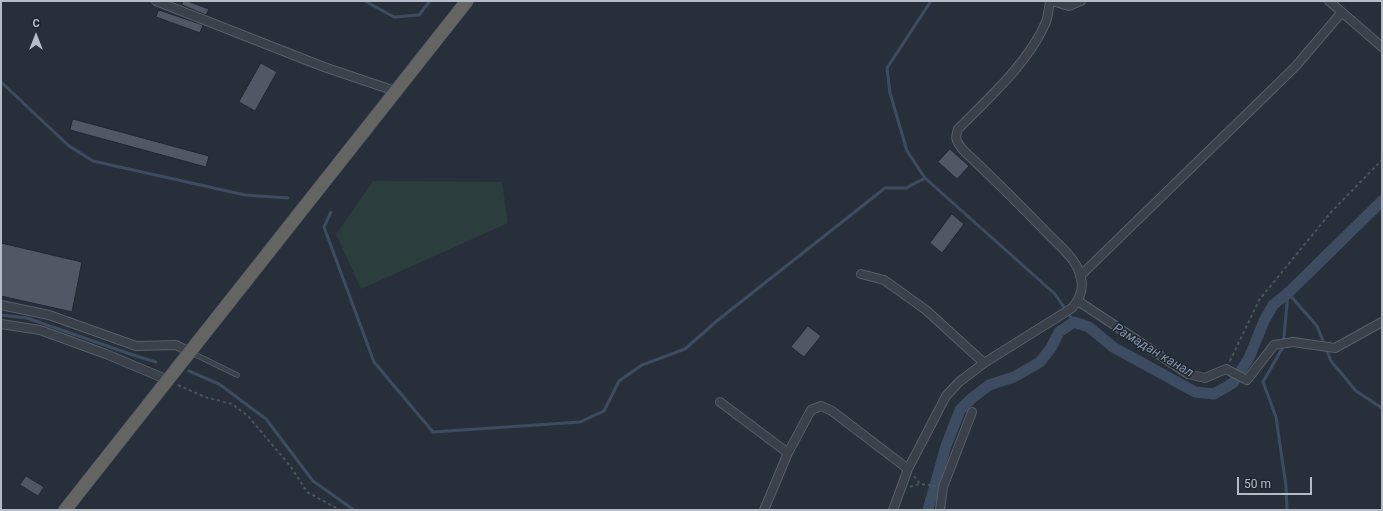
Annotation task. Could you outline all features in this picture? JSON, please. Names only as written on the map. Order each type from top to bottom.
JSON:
[{"type":"highway","points":[[65,510],[467,1]]},
{"type":"street","points":[[156,1],[324,67],[395,91]]},
{"type":"street","points":[[893,510],[902,490],[908,469],[946,396],[958,382],[984,363],[1072,308],[1078,301],[1082,283],[1078,268],[1069,256],[1014,198],[963,150],[957,142],[956,135],[958,129],[994,94],[1021,62],[1040,33],[1046,20],[1051,1],[1069,6],[1081,1]]},
{"type":"street","points":[[1329,1],[1382,47]]},
{"type":"street","points":[[1080,276],[1295,67],[1342,12]]},
{"type":"street","points":[[861,274],[884,280],[926,310],[984,363]]},
{"type":"street","points":[[1078,301],[1188,374],[1205,378],[1226,369],[1247,380],[1274,345],[1293,342],[1335,348],[1382,322]]},
{"type":"street","points":[[1,305],[49,315],[136,346],[176,345],[190,352]]},
{"type":"street","points":[[1,324],[40,330],[106,354],[168,380]]},
{"type":"street","points":[[720,402],[788,453]]},
{"type":"street","points":[[764,510],[788,453],[811,410],[821,406],[832,411],[908,469]]},
{"type":"street","points":[[940,510],[943,487],[972,412]]},
{"type":"lane","points":[[190,352],[237,375]]},
{"type":"path","points":[[1226,369],[1259,300],[1332,211],[1382,160]]},
{"type":"path","points":[[168,380],[205,397],[232,404],[248,416],[291,467],[307,492],[340,510]]},
{"type":"path","points":[[908,469],[920,484],[943,487]]},
{"type":"shaded area","points":[[373,181],[502,182],[508,223],[361,289],[336,234]]},
{"type":"building","points":[[183,1],[209,9],[206,15],[182,5]]},
{"type":"building","points":[[159,10],[203,25],[200,33],[156,17]]},
{"type":"building","points":[[261,63],[277,72],[255,111],[239,102]]},
{"type":"building","points":[[73,119],[209,156],[206,167],[70,130]]},
{"type":"building","points":[[950,149],[969,166],[957,179],[938,162]]},
{"type":"building","points":[[952,214],[964,224],[942,253],[930,243]]},
{"type":"building","points":[[1,243],[82,262],[72,312],[1,296]]},
{"type":"building","points":[[808,326],[821,336],[804,357],[791,347]]},
{"type":"building","points":[[26,476],[44,487],[38,496],[20,485]]},
{"type":"waterway","points":[[365,1],[394,17],[419,15],[430,1]]},
{"type":"waterway","points":[[931,1],[887,68],[890,93],[907,151],[925,178],[1055,294],[1074,322]]},
{"type":"waterway","points":[[1,82],[69,146],[93,161],[245,195],[288,198]]},
{"type":"waterway","points":[[331,212],[324,227],[374,362],[433,432],[580,422],[604,411],[619,381],[642,365],[685,349],[718,320],[885,188],[906,188],[925,178]]},
{"type":"waterway","name":"Рамадан канал","points":[[928,510],[946,446],[960,410],[989,385],[1014,377],[1040,362],[1051,348],[1059,332],[1074,322],[1089,327],[1113,347],[1195,392],[1214,394],[1233,383],[1249,358],[1264,321],[1273,305],[1288,293],[1382,201]]},
{"type":"waterway","points":[[1288,293],[1317,326],[1331,361],[1356,391],[1382,408]]},
{"type":"waterway","points":[[1287,510],[1286,486],[1276,417],[1263,382],[1283,347],[1288,293]]},
{"type":"waterway","points":[[1,315],[27,318],[156,362]]},
{"type":"waterway","points":[[189,371],[219,384],[266,419],[313,481],[354,510]]}]
